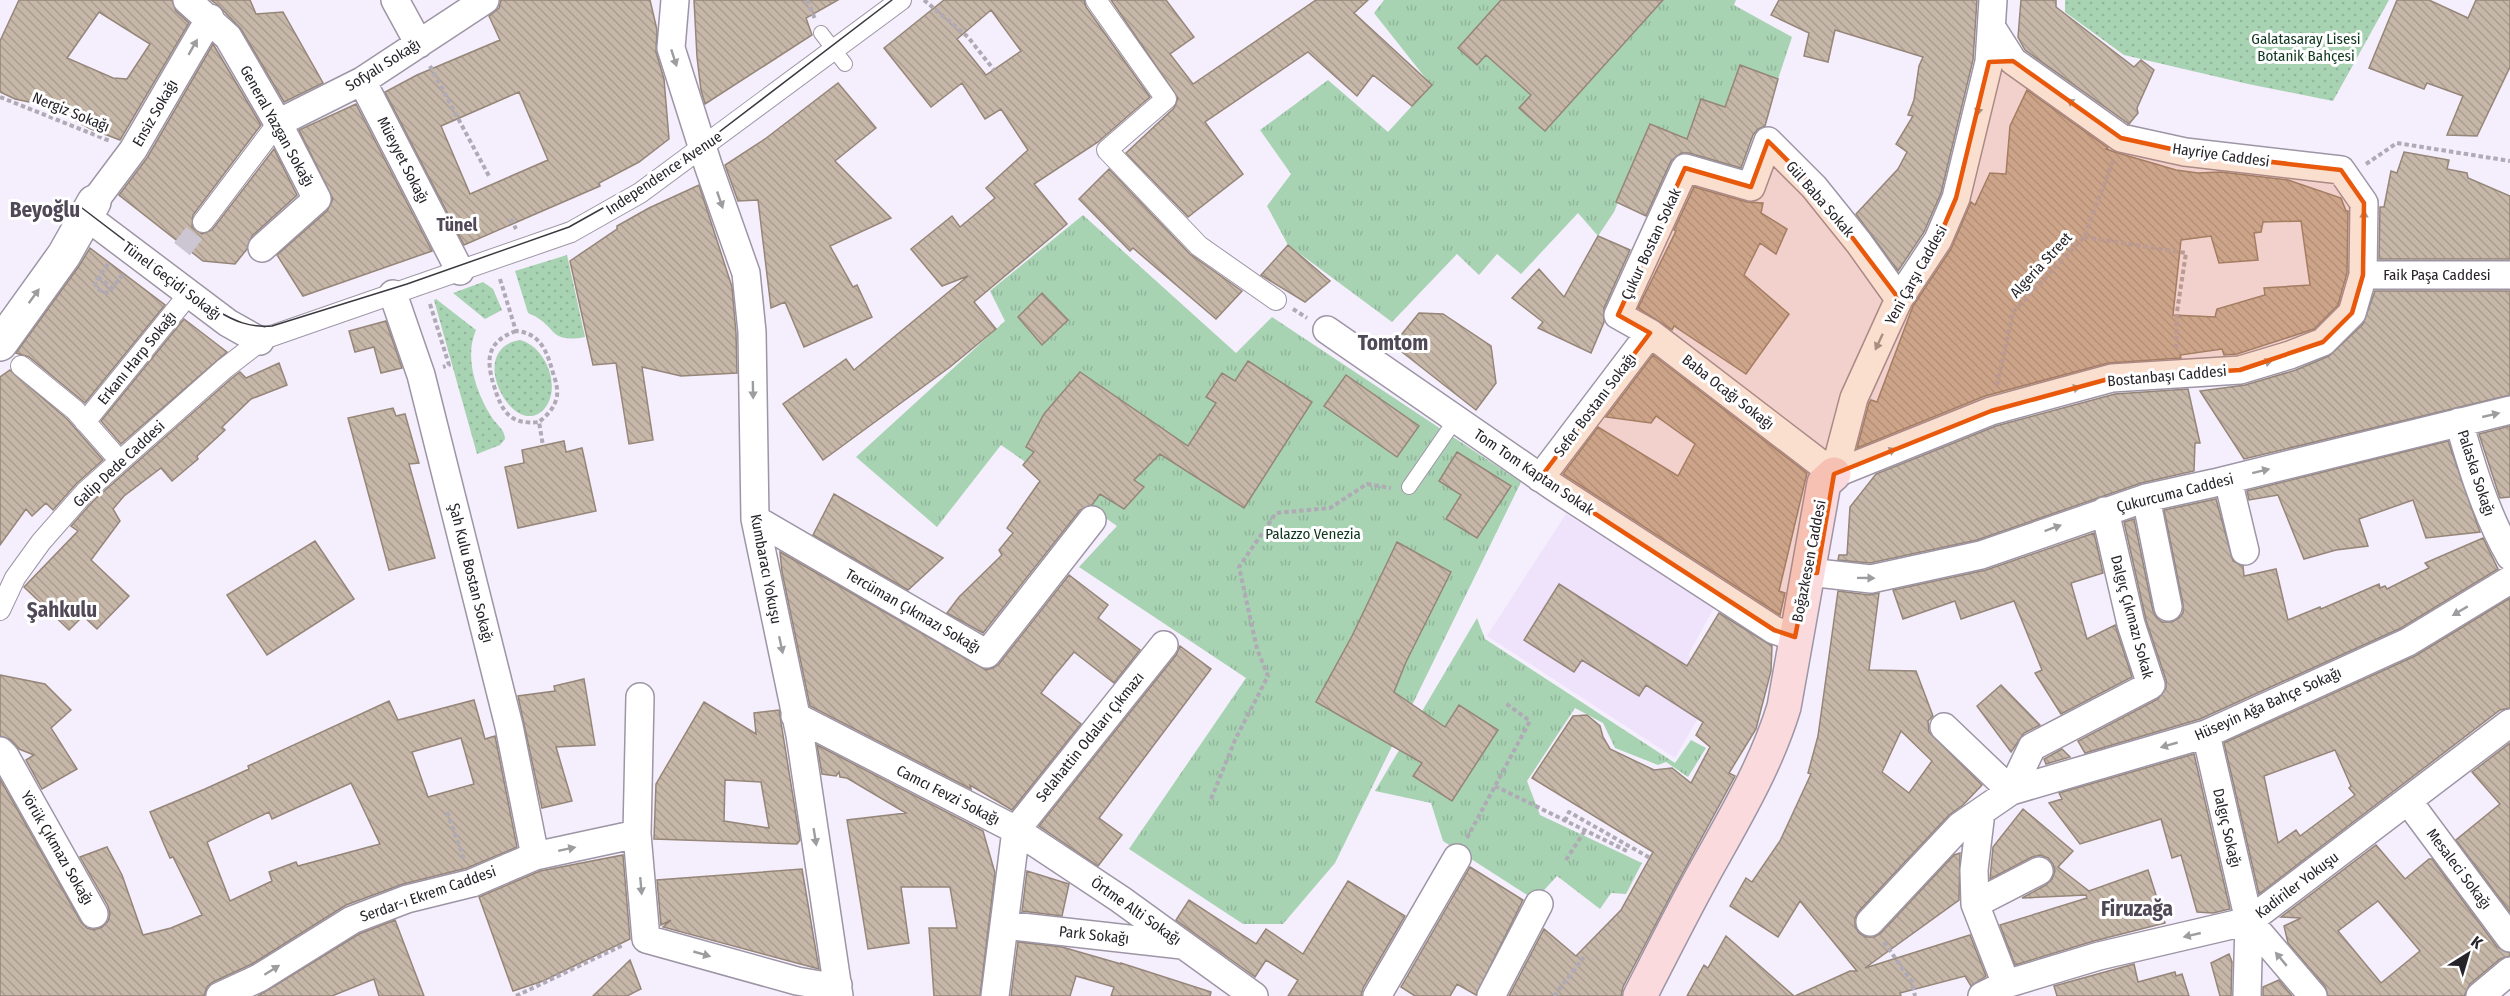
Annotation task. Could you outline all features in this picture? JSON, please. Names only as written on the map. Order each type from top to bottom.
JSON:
[{"type":"main road","name":"Boğazkesen Caddesi","points":[[1640,996],[1685,908],[1748,794],[1775,735],[1784,707],[1795,637],[1836,484],[1834,474]]},
{"type":"main road","name":"Boğazkesen Caddesi","points":[[1655,996],[1775,765],[1790,731],[1799,689],[1812,573]]},
{"type":"street","name":"General Yazgan Sokağı","points":[[187,0],[210,18],[228,37],[278,123],[317,199],[262,248]]},
{"type":"street","points":[[395,0],[419,44]]},
{"type":"street","name":"Sofyalı Sokağı","points":[[278,123],[362,81],[484,0]]},
{"type":"street","name":"Kumbaracı Yokuşu","points":[[675,0],[671,48],[746,273],[752,332],[755,519],[795,716],[838,991]]},
{"type":"street","name":"Independence Avenue","points":[[261,340],[571,232],[640,193],[702,146],[839,58],[900,0]]},
{"type":"street","points":[[1096,0],[1166,99],[1107,150],[1198,246],[1276,300]]},
{"type":"street","name":"Yeni Çarşı Caddesi","points":[[1834,474],[1854,398],[1899,299],[1938,240],[1956,198],[2001,62],[1992,28],[1993,0]]},
{"type":"street","name":"Ensiz Sokağı","points":[[90,209],[134,150],[210,18]]},
{"type":"street","name":"Hayriye Caddesi","points":[[2001,62],[2121,138],[2185,152],[2341,170],[2346,178]]},
{"type":"street","name":"Müeyyet Sokağı","points":[[362,81],[460,271]]},
{"type":"street","points":[[203,222],[278,123]]},
{"type":"street","name":"Gül Baba Sokak","points":[[1751,187],[1768,141],[1820,195],[1859,243],[1899,299]]},
{"type":"street","name":"Çukur Bostan Sokak","points":[[1618,315],[1685,168],[1751,187]]},
{"type":"street","points":[[2346,178],[2364,203],[2363,275]]},
{"type":"street","points":[[90,209],[11,355],[75,410],[120,461]]},
{"type":"street","name":"Tünel Geçidi Sokağı","points":[[90,209],[189,294],[228,323],[261,340]]},
{"type":"street","name":"Faik Paşa Caddesi","points":[[2363,275],[2510,275]]},
{"type":"street","name":"Bostanbaşı Caddesi","points":[[1834,474],[1991,411],[2112,378],[2240,370],[2290,356],[2323,342],[2352,313],[2363,275]]},
{"type":"street","name":"Erkanı Harp Sokağı","points":[[85,422],[189,294]]},
{"type":"street","name":"Şah Kulu Bostan Sokağı","points":[[393,294],[421,375],[509,726],[535,856]]},
{"type":"street","name":"Baba Ocağı Sokağı","points":[[1618,315],[1650,333],[1834,474]]},
{"type":"street","name":"Tom Tom Kaptan Sokak","points":[[1327,330],[1540,478],[1774,630],[1795,637]]},
{"type":"street","name":"Sefer Bostanı Sokağı","points":[[1540,478],[1650,333]]},
{"type":"street","name":"Galip Dede Caddesi","points":[[0,610],[15,578],[41,542],[85,492],[224,369],[261,340]]},
{"type":"street","name":"Çukurcuma Caddesi","points":[[1812,573],[1872,579],[1982,555],[2146,498],[2510,410]]},
{"type":"street","name":"Palaska Sokağı","points":[[2459,422],[2474,474],[2496,532],[2510,556]]},
{"type":"street","points":[[2228,480],[2245,551]]},
{"type":"street","points":[[2146,498],[2168,607]]},
{"type":"street","name":"Dalgıç Çıkmazı Sokak","points":[[2011,791],[2031,747],[2151,685],[2142,660],[2105,511]]},
{"type":"street","name":"Tercüman Çıkmazı Sokağı","points":[[755,519],[987,654],[1092,520]]},
{"type":"street","name":"Hüseyin Ağa Bahçe Sokağı","points":[[1870,922],[1960,826],[2011,791],[2206,734],[2408,642],[2510,580]]},
{"type":"street","name":"Selahattin Odaları Çıkmazı","points":[[1016,830],[1164,645]]},
{"type":"street","points":[[640,697],[637,834],[646,939],[838,991]]},
{"type":"street","name":"Camcı Fevzi Sokağı","points":[[795,716],[1016,830],[995,996]]},
{"type":"street","name":"Kadiriler Yokuşu","points":[[1982,996],[2006,984],[2099,956],[2249,921],[2510,723]]},
{"type":"street","points":[[1944,727],[2011,791]]},
{"type":"street","name":"Dalgıç Sokağı","points":[[2206,734],[2249,921]]},
{"type":"street","name":"Yörük Çıkmazı Sokağı","points":[[0,751],[5,756],[94,914]]},
{"type":"street","name":"Mesaleci Sokağı","points":[[2408,801],[2510,938]]},
{"type":"street","points":[[1981,812],[1974,870],[1975,904],[2006,984]]},
{"type":"street","name":"Örtme Alti Sokağı","points":[[1016,830],[1254,996]]},
{"type":"street","name":"Serdar-ı Ekrem Caddesi","points":[[220,996],[259,978],[352,920],[408,899],[472,882],[535,856],[637,834]]},
{"type":"street","points":[[1387,992],[1456,858]]},
{"type":"street","points":[[1975,904],[2039,871]]},
{"type":"street","points":[[1491,996],[1539,904]]},
{"type":"street","points":[[2247,996],[2249,921]]},
{"type":"street","points":[[2249,921],[2313,996]]},
{"type":"street","name":"Park Sokağı","points":[[1004,925],[1184,945]]},
{"type":"street","points":[[2480,996],[2510,971]]},
{"type":"lane","points":[[821,33],[839,58]]},
{"type":"lane","points":[[1409,487],[1456,419]]},
{"type":"path","points":[[924,0],[968,37],[994,70]]},
{"type":"path","points":[[419,44],[490,178]]},
{"type":"path","name":"Nergiz Sokağı","points":[[0,97],[134,150]]},
{"type":"path","name":"Algeria Street","points":[[1991,411],[2013,312],[2084,237],[2121,138]]},
{"type":"path","points":[[2346,178],[2397,142],[2510,161]]},
{"type":"path","points":[[2084,237],[2186,253],[2176,312],[2176,374]]},
{"type":"path","points":[[110,262],[95,282],[96,287],[104,293],[112,288],[124,272]]},
{"type":"path","points":[[498,273],[516,331]]},
{"type":"path","points":[[98,277],[112,288]]},
{"type":"path","points":[[423,284],[449,365],[438,369]]},
{"type":"path","points":[[1276,300],[1327,330]]},
{"type":"path","points":[[516,331],[525,332],[542,343],[548,353],[557,387],[557,400],[550,413],[539,422],[525,424],[510,418],[500,405],[488,367],[493,346],[506,334],[516,331]]},
{"type":"path","points":[[539,422],[543,446]]},
{"type":"path","points":[[1211,799],[1235,740],[1268,676],[1257,649],[1239,567],[1276,513],[1330,508],[1367,484],[1409,487]]},
{"type":"path","points":[[1456,858],[1530,721],[1504,702]]},
{"type":"path","points":[[1495,786],[1584,832],[1627,851]]},
{"type":"path","points":[[447,812],[472,882]]},
{"type":"path","points":[[1565,821],[1569,812],[1650,858]]},
{"type":"path","points":[[1566,860],[1584,832]]},
{"type":"path","points":[[1870,922],[1912,982],[1915,996]]},
{"type":"path","points":[[516,996],[634,940],[646,939]]},
{"type":"path","points":[[1554,996],[1584,957]]},
{"type":"highlighted area","points":[[2013,61],[2121,138],[2185,152],[2341,170],[2364,203],[2363,275],[2352,313],[2323,342],[2240,370],[2112,378],[1991,411],[1834,474],[1817,573],[1808,572],[1795,637],[1774,630],[1540,478],[1650,333],[1618,315],[1685,168],[1751,187],[1768,141],[1814,187],[1899,299],[1938,240],[1956,198],[1989,62]]},
{"type":"shaded area","points":[[1566,514],[1715,606],[1688,655],[1720,680],[1675,758],[1487,636]]},
{"type":"green space","points":[[1384,0],[1736,0],[1734,5],[1792,37],[1778,79],[1740,66],[1725,107],[1701,99],[1687,139],[1650,124],[1614,212],[1598,236],[1578,213],[1521,274],[1497,254],[1479,275],[1457,254],[1392,322],[1288,245],[1267,206],[1291,174],[1260,130],[1328,80],[1388,132],[1431,85],[1374,13]]},
{"type":"green space","name":"Galatasaray Lisesi Botanik Bahçesi","points":[[2065,0],[2389,0],[2333,101],[2124,55],[2065,12]]},
{"type":"green space","name":"Palazzo Venezia","points":[[1083,215],[1236,353],[1272,317],[1521,482],[1335,863],[1283,924],[1243,924],[1129,849],[1246,678],[1079,567],[1117,526],[1001,445],[937,527],[856,457],[1005,321],[990,291]]},
{"type":"green space","points":[[567,255],[585,337],[558,336],[538,318],[528,313],[515,271]]},
{"type":"green space","points":[[483,282],[493,289],[502,310],[485,319],[453,293]]},
{"type":"green space","points":[[436,299],[476,330],[471,351],[476,385],[486,407],[505,436],[500,445],[477,454],[434,300]]},
{"type":"green space","points":[[520,340],[537,350],[551,378],[550,399],[545,408],[533,416],[520,414],[509,405],[500,391],[495,375],[496,359],[503,347]]},
{"type":"green space","points":[[1477,618],[1485,639],[1675,763],[1691,740],[1706,748],[1688,777],[1666,762],[1658,765],[1615,748],[1603,723],[1575,708],[1527,781],[1540,815],[1642,863],[1626,894],[1611,893],[1600,909],[1557,876],[1535,900],[1443,841],[1431,803],[1375,791]]},
{"type":"building","points":[[19,0],[172,0],[176,11],[189,23],[120,140],[91,129],[48,106],[15,99],[0,92],[0,41]],"holes":[[[99,12],[150,44],[127,79],[113,78],[67,58]]]},
{"type":"building","points":[[211,0],[250,0],[256,14],[283,12],[323,83],[284,102],[241,29]]},
{"type":"building","points":[[501,0],[650,0],[657,30],[656,52],[664,79],[669,139],[639,162],[599,183],[600,186],[464,245],[385,92],[417,75],[500,40],[489,16],[499,8]],"holes":[[[519,92],[548,160],[470,194],[441,126]]]},
{"type":"building","points":[[694,0],[838,0],[806,18],[812,35],[705,104],[697,57]]},
{"type":"building","points":[[944,0],[1084,0],[1086,7],[1150,97],[1098,142],[1034,184],[1067,224],[974,302],[996,329],[950,367],[823,460],[783,404],[846,359],[854,370],[968,276],[942,286],[911,249],[952,216],[960,227],[995,198],[986,188],[1028,150],[1001,109],[985,119],[962,83],[931,107],[884,48]],"holes":[[[991,10],[1021,51],[986,75],[957,39]]]},
{"type":"building","points":[[1111,0],[1166,0],[1194,37],[1170,54],[1193,84],[1316,0],[1368,0],[1354,13],[1432,85],[1412,106],[1373,75],[1357,96],[1308,52],[1205,122],[1243,174],[1188,217],[1126,153],[1174,108],[1178,98]]},
{"type":"building","points":[[1501,0],[1663,0],[1545,131],[1519,108],[1531,95],[1486,55],[1477,65],[1458,48]]},
{"type":"building","points":[[1779,0],[1977,0],[1973,60],[1941,193],[1924,232],[1898,271],[1856,214],[1898,169],[1907,152],[1896,144],[1913,116],[1908,115],[1914,100],[1919,66],[1923,57],[1835,30],[1828,62],[1804,56],[1809,33],[1771,15]]},
{"type":"building","points":[[2021,0],[2056,0],[2056,7],[2134,67],[2141,60],[2154,70],[2137,108],[2138,113],[2129,124],[2025,50],[2018,37]]},
{"type":"building","points":[[2397,0],[2429,0],[2468,18],[2476,0],[2510,0],[2510,67],[2477,136],[2447,135],[2463,96],[2427,83],[2424,89],[2369,68]]},
{"type":"building","points":[[213,44],[261,125],[193,215],[192,227],[202,234],[212,230],[274,149],[297,195],[252,236],[247,249],[235,264],[203,261],[119,195],[147,158]]},
{"type":"building","points":[[1740,65],[1778,79],[1765,126],[1753,135],[1741,168],[1689,153],[1681,153],[1671,161],[1646,216],[1616,202],[1650,124],[1687,139],[1701,99],[1725,107]]},
{"type":"building","points":[[838,83],[876,128],[835,161],[891,218],[830,246],[853,287],[857,285],[872,317],[804,347],[785,302],[771,308],[758,200],[738,201],[725,165],[765,139]]},
{"type":"building","points":[[2027,90],[2108,148],[2106,149],[2176,170],[2198,173],[2221,172],[2288,180],[2341,198],[2348,211],[2347,273],[2338,305],[2314,329],[2237,354],[2224,355],[2222,349],[2180,355],[2181,358],[2108,363],[1985,396],[1857,448],[1869,403],[1871,400],[1877,402],[1913,306],[1951,249],[1971,202],[1975,205],[1990,173],[2006,174],[2010,126]],"holes":[[[2301,221],[2310,285],[2264,288],[2265,295],[2217,309],[2215,317],[2173,315],[2181,240],[2211,236],[2219,263],[2258,260],[2254,233],[2261,232],[2263,222]]]},
{"type":"building","points":[[356,104],[432,251],[303,296],[277,255],[327,211],[333,199],[299,130]]},
{"type":"building","points":[[2404,152],[2449,160],[2447,169],[2467,173],[2468,178],[2510,196],[2510,259],[2379,259],[2380,207],[2384,207],[2391,171],[2397,173]]},
{"type":"building","points":[[1109,169],[1190,254],[1242,291],[1216,319],[1133,248],[1130,251],[1079,199]]},
{"type":"building","points":[[699,185],[732,287],[737,373],[681,376],[642,367],[653,440],[629,444],[616,363],[593,365],[570,261],[617,229],[617,226]]},
{"type":"building","points":[[1694,187],[1747,202],[1763,203],[1761,213],[1787,229],[1776,254],[1760,243],[1744,275],[1789,314],[1746,374],[1674,326],[1672,330],[1638,308],[1676,231],[1674,230]]},
{"type":"building","points":[[1598,236],[1630,250],[1604,308],[1604,322],[1591,353],[1538,328],[1543,322],[1512,298],[1539,269],[1564,297]]},
{"type":"building","points":[[1288,245],[1330,281],[1305,302],[1261,275]]},
{"type":"building","points":[[90,248],[165,305],[85,403],[29,357],[16,353]]},
{"type":"building","points":[[2375,291],[2510,291],[2510,395],[2244,459],[2200,391],[2245,385],[2296,370],[2329,356],[2363,324]]},
{"type":"building","points":[[1042,293],[1068,320],[1042,345],[1018,317]]},
{"type":"building","points":[[1419,313],[1443,314],[1491,346],[1496,383],[1476,410],[1393,345]]},
{"type":"building","points":[[184,319],[227,352],[121,444],[101,421]]},
{"type":"building","points":[[386,321],[402,368],[381,373],[374,347],[355,352],[349,331]]},
{"type":"building","points":[[1653,355],[1807,473],[1779,591],[1785,593],[1780,615],[1563,474],[1598,427],[1678,476],[1695,444],[1656,416],[1651,423],[1606,417]]},
{"type":"building","points":[[1248,361],[1312,402],[1244,508],[1160,454],[1134,480],[1144,487],[1124,509],[1100,494],[1092,505],[1080,510],[983,633],[947,613],[959,597],[1002,555],[999,550],[1013,533],[1007,528],[1040,481],[1023,465],[1034,452],[1026,447],[1044,414],[1080,372],[1188,446],[1216,403],[1206,397],[1222,373],[1235,381]]},
{"type":"building","points":[[279,363],[287,385],[251,399],[222,427],[225,430],[197,456],[198,459],[172,481],[161,468],[124,496],[113,509],[120,521],[91,560],[129,596],[97,629],[83,616],[69,630],[24,587],[78,531],[71,526],[94,500],[232,378],[240,372],[246,378]]},
{"type":"building","points":[[10,370],[67,419],[103,460],[76,484],[53,510],[46,503],[32,516],[26,509],[0,545],[0,377]]},
{"type":"building","points":[[1346,375],[1419,426],[1397,457],[1324,406]]},
{"type":"building","points":[[2188,389],[2200,443],[2195,443],[2194,471],[2141,483],[1977,540],[1870,563],[1838,560],[1839,555],[1847,555],[1850,507],[1876,474],[1996,426],[2115,394]]},
{"type":"building","points":[[393,408],[396,416],[405,414],[419,463],[409,464],[435,558],[389,570],[348,418]]},
{"type":"building","points":[[2510,426],[2510,497],[2500,498],[2479,434]]},
{"type":"building","points":[[564,441],[566,452],[582,448],[596,511],[518,528],[505,467],[524,463],[522,450]]},
{"type":"building","points":[[2448,441],[2480,532],[2426,538],[2413,500],[2359,519],[2368,546],[2336,550],[2304,559],[2278,495],[2249,500],[2247,491]]},
{"type":"building","points":[[1457,452],[1511,486],[1477,538],[1446,519],[1461,495],[1439,481]]},
{"type":"building","points":[[834,494],[943,558],[908,590],[813,535]]},
{"type":"building","points":[[2216,499],[2233,561],[2243,566],[2244,576],[2276,569],[2288,620],[2320,607],[2321,609],[2379,584],[2380,588],[2385,586],[2387,589],[2429,568],[2425,563],[2483,538],[2498,569],[2401,628],[2200,719],[2085,753],[2078,741],[2158,699],[2166,688],[2166,680],[2146,620],[2124,522],[2134,519],[2153,611],[2162,622],[2172,622],[2183,613],[2183,604],[2164,510]]},
{"type":"building","points":[[2094,533],[2103,573],[2071,583],[2087,639],[2115,625],[2132,677],[2061,714],[2035,673],[2042,670],[2014,601],[1961,619],[1955,601],[1903,619],[1893,590],[1986,570]]},
{"type":"building","points":[[315,541],[354,599],[267,655],[227,595]]},
{"type":"building","points":[[1397,542],[1451,572],[1406,662],[1394,692],[1445,727],[1459,705],[1498,730],[1452,801],[1413,776],[1422,763],[1316,702],[1352,636]]},
{"type":"building","points":[[780,552],[986,670],[999,664],[1069,575],[1108,605],[1098,618],[1140,650],[1114,683],[1074,652],[1054,676],[1041,693],[1081,724],[1012,810],[970,785],[971,789],[810,706],[782,572]]},
{"type":"building","points":[[1559,584],[1687,666],[1719,613],[1772,646],[1771,671],[1756,729],[1729,773],[1735,776],[1623,987],[1621,996],[1509,996],[1544,929],[1576,956],[1621,910],[1653,852],[1532,778],[1573,716],[1587,715],[1600,726],[1610,749],[1654,770],[1672,768],[1691,783],[1710,747],[1696,735],[1703,722],[1646,685],[1639,696],[1582,660],[1574,672],[1524,640]]},
{"type":"building","points":[[1838,591],[1869,595],[1879,593],[1869,670],[1916,671],[1933,716],[1928,721],[1929,732],[1982,785],[1963,805],[1949,815],[1859,911],[1855,918],[1855,926],[1859,933],[1866,937],[1874,937],[1881,933],[1954,855],[1960,853],[1959,900],[1865,968],[1970,935],[1986,976],[1971,986],[1965,976],[1900,993],[1901,996],[1795,996],[1850,971],[1857,971],[1800,901],[1778,937],[1730,906],[1746,878],[1752,882],[1780,841],[1811,774],[1808,773],[1818,736]],"holes":[[[1901,731],[1932,761],[1909,793],[1882,772]]]},
{"type":"building","points":[[2510,598],[2510,708],[2500,710],[2259,894],[2224,743],[2415,656]],"holes":[[[2335,750],[2351,786],[2349,788],[2355,795],[2300,836],[2296,830],[2278,843],[2264,776]]]},
{"type":"building","points":[[1180,646],[1211,669],[1099,818],[1122,835],[1098,866],[1039,826],[1176,655]]},
{"type":"building","points":[[0,675],[45,684],[71,710],[51,728],[77,769],[42,789],[26,760],[34,755],[19,749],[11,740],[0,736]]},
{"type":"building","points":[[584,679],[595,745],[556,747],[572,801],[542,808],[518,696],[555,691],[554,686]]},
{"type":"building","points":[[2001,685],[2040,725],[2024,733],[2011,752],[1977,706]]},
{"type":"building","points":[[474,700],[485,739],[495,736],[517,847],[467,868],[403,884],[346,905],[252,964],[213,982],[207,987],[204,996],[0,996],[0,779],[81,922],[87,928],[94,930],[102,927],[108,921],[110,914],[108,906],[80,857],[107,847],[122,875],[143,935],[171,928],[202,915],[173,857],[170,858],[150,812],[249,769],[248,766],[389,701],[398,720]],"holes":[[[461,738],[474,784],[428,797],[412,752]],[[351,783],[380,844],[298,866],[296,862],[269,872],[272,881],[230,901],[207,842],[269,812],[272,819]]]},
{"type":"building","points":[[704,702],[756,734],[754,713],[779,710],[800,840],[797,844],[654,839],[656,784]],"holes":[[[725,780],[761,782],[769,828],[724,821]]]},
{"type":"building","points":[[2510,743],[2510,912],[2456,840],[2500,804],[2472,772]]},
{"type":"building","points":[[817,745],[983,831],[995,873],[980,996],[934,996],[929,928],[957,928],[950,887],[901,887],[909,943],[868,949],[847,820],[906,813],[847,778],[840,777],[839,772],[836,776],[822,774]]},
{"type":"building","points":[[2062,749],[2070,757],[2046,764],[2044,759]]},
{"type":"building","points":[[2194,754],[2230,909],[2213,913],[2197,912],[2181,855],[2172,858],[2161,819],[2080,844],[2049,803],[2062,799],[2059,793]]},
{"type":"building","points":[[2023,809],[2073,851],[2058,867],[2089,891],[2148,870],[2165,923],[2094,941],[2015,965],[2000,925],[2087,898],[2086,895],[2022,898],[2046,885],[2052,879],[2055,871],[2053,864],[2048,858],[2040,855],[1990,879],[1993,847]]},
{"type":"building","points":[[2376,845],[2405,879],[2432,859],[2497,947],[2510,953],[2510,956],[2500,959],[2470,984],[2464,996],[2328,996],[2325,986],[2288,943],[2284,926],[2301,918],[2281,917]],"holes":[[[2378,901],[2420,951],[2381,983],[2338,931]]]},
{"type":"building","points":[[623,855],[630,939],[543,981],[513,991],[479,897],[540,871]]},
{"type":"building","points":[[1470,867],[1523,900],[1476,995],[1457,984],[1450,996],[1415,996],[1401,987]]},
{"type":"building","points":[[802,869],[819,969],[663,927],[671,920],[661,925],[657,880]]},
{"type":"building","points":[[1027,871],[1069,884],[1062,916],[1022,911]]},
{"type":"building","points":[[1348,881],[1405,916],[1363,988],[1361,996],[1288,996],[1298,980],[1266,960],[1255,977],[1176,920],[1189,900],[1256,944],[1266,929],[1303,954]]},
{"type":"building","points":[[395,920],[424,996],[379,996],[374,979],[332,996],[258,996],[359,934]]},
{"type":"building","points":[[1726,936],[1794,996],[1687,996],[1704,965],[1708,968]]},
{"type":"building","points":[[1018,942],[1062,947],[1121,963],[1211,992],[1210,996],[1111,996],[1114,987],[1076,976],[1070,996],[1011,996]]},
{"type":"building","points":[[2229,954],[2232,962],[2231,996],[2220,996],[2211,963]]},
{"type":"building","points":[[630,960],[641,989],[627,996],[593,996]]},
{"type":"building","points":[[2134,964],[2138,982],[2175,972],[2176,976],[2182,974],[2189,996],[2057,996],[2054,986]]},
{"type":"building","points":[[2279,980],[2292,996],[2263,996],[2263,987]]},
{"type":"tunnel","points":[[182,249],[203,222]]},
{"type":"tram line","points":[[82,208],[216,310],[242,323],[272,326],[407,284],[569,227],[637,189],[702,145],[892,0]]},
{"type":"district","name":"Beyoğlu","points":[[45,210]]},
{"type":"district","name":"Tünel","points":[[457,225]]},
{"type":"district","name":"Tomtom","points":[[1393,343]]},
{"type":"district","name":"Şahkulu","points":[[62,610]]},
{"type":"district","name":"Firuzağa","points":[[2137,909]]}]
